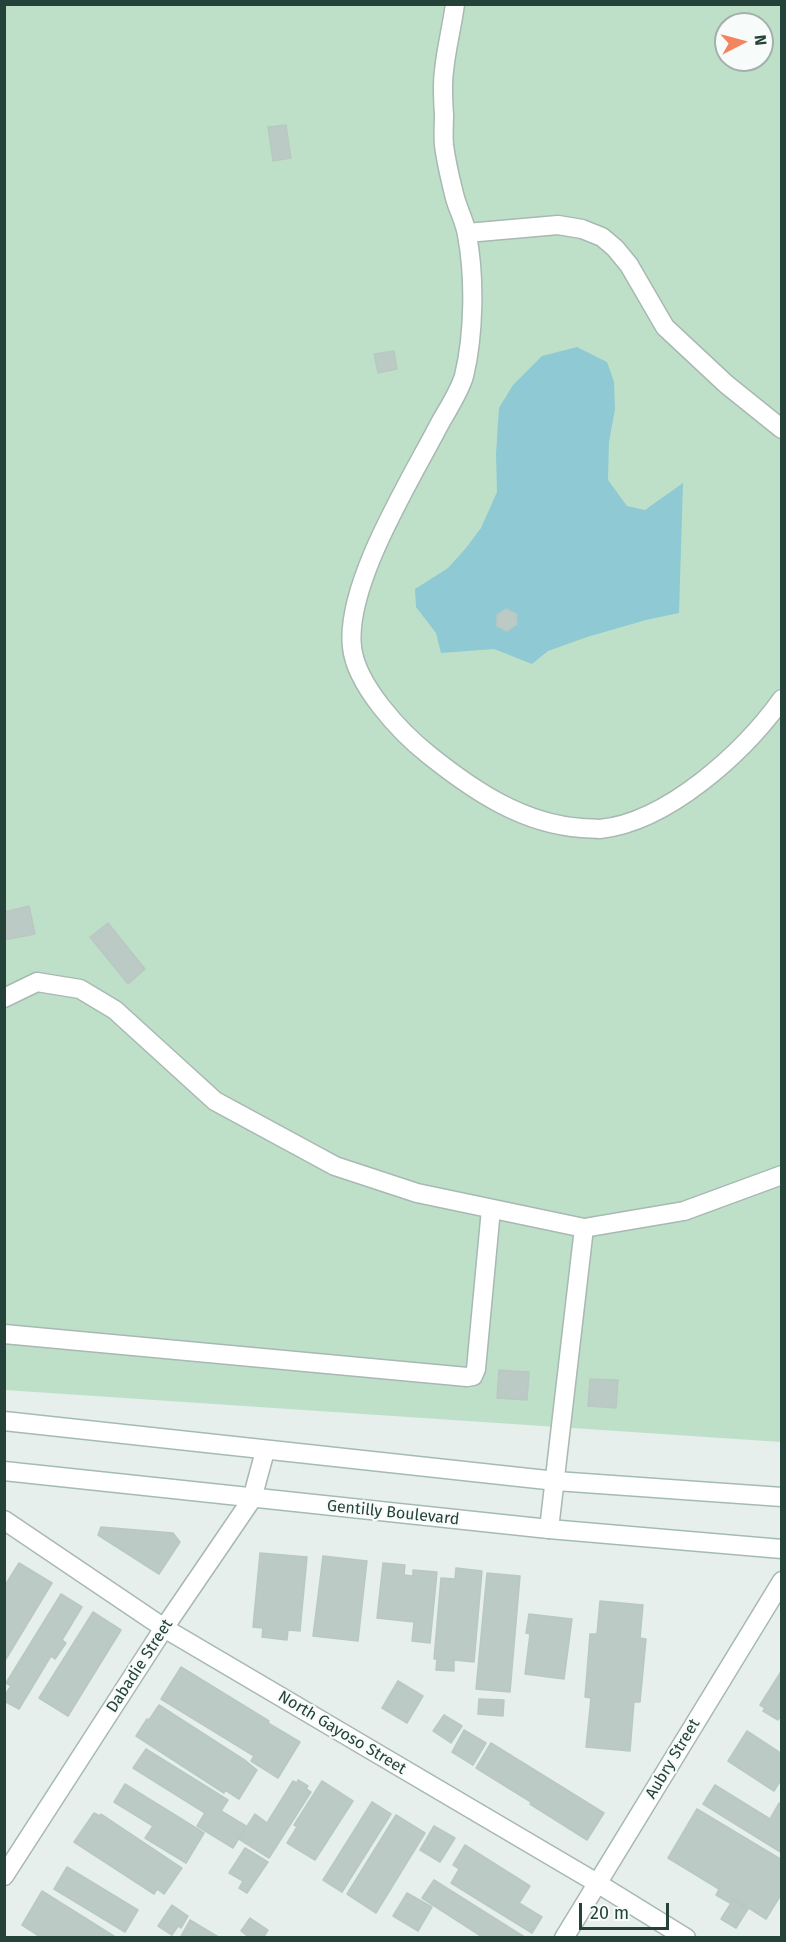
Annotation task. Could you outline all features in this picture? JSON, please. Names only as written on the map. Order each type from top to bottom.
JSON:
[{"type":"street","points":[[455,4],[443,74],[444,143],[454,195],[467,233],[471,284],[471,341],[463,380],[387,525],[361,585],[351,621],[352,650],[363,681],[411,741],[457,777],[491,799],[525,816],[566,827],[600,829],[650,813],[692,790],[732,755],[768,718],[782,699]]},
{"type":"street","points":[[467,233],[558,225],[582,229],[602,237],[629,265],[665,327],[726,384],[782,429]]},
{"type":"street","points":[[4,981],[37,982],[80,989],[115,1010],[214,1101],[335,1166],[417,1193],[584,1228],[684,1211],[782,1175]]},
{"type":"street","points":[[4,998],[37,982]]},
{"type":"street","points":[[4,1334],[473,1376],[476,1369],[491,1209]]},
{"type":"street","points":[[549,1529],[584,1228]]},
{"type":"street","points":[[4,1421],[556,1481],[782,1497]]},
{"type":"street","name":"Dabadie Street","points":[[4,1876],[164,1628],[252,1498],[265,1451]]},
{"type":"street","name":"Gentilly Boulevard","points":[[4,1471],[549,1529],[782,1549]]},
{"type":"street","name":"North Gayoso Street","points":[[4,1520],[164,1628],[597,1883],[686,1938]]},
{"type":"street","name":"Aubry Street","points":[[564,1938],[782,1581]]},
{"type":"green space","points":[[4,5],[781,5],[781,1442],[5,1390]]},
{"type":"water","points":[[577,347],[607,362],[614,382],[615,409],[609,442],[608,480],[627,506],[645,510],[683,483],[679,613],[587,637],[548,651],[532,664],[494,649],[441,653],[436,633],[416,607],[415,589],[448,568],[481,528],[497,492],[496,454],[499,408],[513,385],[542,356]]},
{"type":"building","points":[[286,125],[291,158],[273,161],[268,127]]},
{"type":"building","points":[[394,351],[397,369],[378,373],[374,354]]},
{"type":"building","points":[[506,609],[516,614],[517,624],[507,631],[497,626],[497,615]]},
{"type":"building","points":[[29,906],[35,934],[4,940],[4,912]]},
{"type":"building","points":[[108,923],[145,969],[128,984],[90,937]]},
{"type":"building","points":[[499,1370],[529,1372],[527,1400],[497,1398]]},
{"type":"building","points":[[590,1379],[618,1380],[616,1408],[588,1406]]},
{"type":"building","points":[[101,1527],[173,1533],[180,1542],[159,1574],[98,1535]]},
{"type":"building","points":[[260,1553],[307,1557],[300,1631],[288,1630],[287,1640],[262,1637],[263,1628],[253,1627]]},
{"type":"building","points":[[323,1556],[367,1561],[358,1641],[313,1636]]},
{"type":"building","points":[[19,1563],[52,1583],[6,1659],[4,1658],[4,1587]]},
{"type":"building","points":[[383,1563],[405,1565],[404,1575],[413,1576],[413,1570],[437,1572],[430,1643],[412,1641],[414,1622],[377,1618]]},
{"type":"building","points":[[456,1568],[482,1571],[474,1662],[454,1660],[454,1671],[436,1670],[437,1659],[434,1659],[441,1578],[455,1579]]},
{"type":"building","points":[[487,1573],[520,1576],[510,1692],[476,1689]]},
{"type":"building","points":[[61,1594],[82,1607],[62,1640],[66,1643],[55,1659],[51,1656],[19,1709],[4,1701],[4,1696],[11,1686],[6,1683]]},
{"type":"building","points":[[600,1601],[643,1605],[640,1638],[646,1639],[640,1702],[634,1702],[630,1751],[586,1747],[591,1698],[585,1697],[590,1634],[597,1634]]},
{"type":"building","points":[[93,1612],[121,1630],[68,1716],[39,1698]]},
{"type":"building","points":[[529,1614],[572,1619],[564,1679],[525,1674],[530,1634],[526,1633]]},
{"type":"building","points":[[181,1667],[300,1742],[278,1778],[251,1761],[254,1756],[161,1699]]},
{"type":"building","points":[[782,1670],[782,1719],[778,1720],[763,1711],[765,1708],[760,1705]]},
{"type":"building","points":[[398,1681],[423,1696],[407,1723],[382,1708]]},
{"type":"building","points":[[479,1699],[504,1700],[503,1716],[478,1714]]},
{"type":"building","points":[[159,1705],[257,1770],[239,1799],[225,1790],[224,1793],[136,1736]]},
{"type":"building","points":[[444,1715],[462,1726],[451,1743],[433,1731]]},
{"type":"building","points":[[464,1730],[486,1743],[473,1765],[452,1752]]},
{"type":"building","points":[[747,1731],[782,1754],[782,1778],[774,1791],[728,1761]]},
{"type":"building","points":[[491,1743],[604,1813],[587,1840],[476,1768]]},
{"type":"building","points":[[146,1749],[228,1800],[221,1811],[246,1826],[233,1848],[197,1826],[205,1813],[133,1768]]},
{"type":"building","points":[[298,1780],[308,1786],[306,1789],[311,1792],[269,1858],[239,1839],[255,1814],[267,1823],[293,1781],[297,1783]]},
{"type":"building","points":[[322,1781],[353,1801],[315,1860],[287,1843],[297,1827],[294,1825]]},
{"type":"building","points":[[125,1784],[204,1833],[186,1863],[145,1838],[153,1826],[114,1802]]},
{"type":"building","points":[[715,1785],[770,1819],[779,1803],[782,1805],[782,1853],[703,1804]]},
{"type":"building","points":[[372,1802],[391,1814],[342,1892],[323,1880]]},
{"type":"building","points":[[697,1809],[782,1860],[782,1893],[766,1919],[733,1898],[730,1903],[716,1895],[719,1889],[668,1858]]},
{"type":"building","points":[[94,1813],[100,1816],[101,1814],[182,1868],[164,1894],[157,1889],[154,1894],[74,1842]]},
{"type":"building","points":[[396,1815],[425,1833],[376,1913],[347,1894]]},
{"type":"building","points":[[434,1826],[455,1838],[440,1862],[420,1850]]},
{"type":"building","points":[[465,1845],[530,1886],[519,1903],[542,1917],[532,1933],[451,1883],[459,1869],[453,1865]]},
{"type":"building","points":[[245,1848],[268,1862],[247,1893],[239,1888],[243,1881],[229,1873]]},
{"type":"building","points":[[67,1867],[138,1910],[125,1932],[54,1889]]},
{"type":"building","points":[[434,1880],[526,1938],[484,1938],[422,1898]]},
{"type":"building","points":[[42,1891],[117,1938],[42,1938],[22,1925]]},
{"type":"building","points":[[407,1893],[432,1907],[418,1931],[393,1916]]},
{"type":"building","points":[[733,1900],[748,1909],[736,1928],[721,1919]]},
{"type":"building","points":[[172,1905],[188,1916],[181,1928],[178,1926],[172,1935],[158,1926]]},
{"type":"building","points":[[250,1918],[268,1930],[263,1938],[250,1938],[241,1931]]},
{"type":"building","points":[[190,1920],[220,1938],[180,1938]]}]
